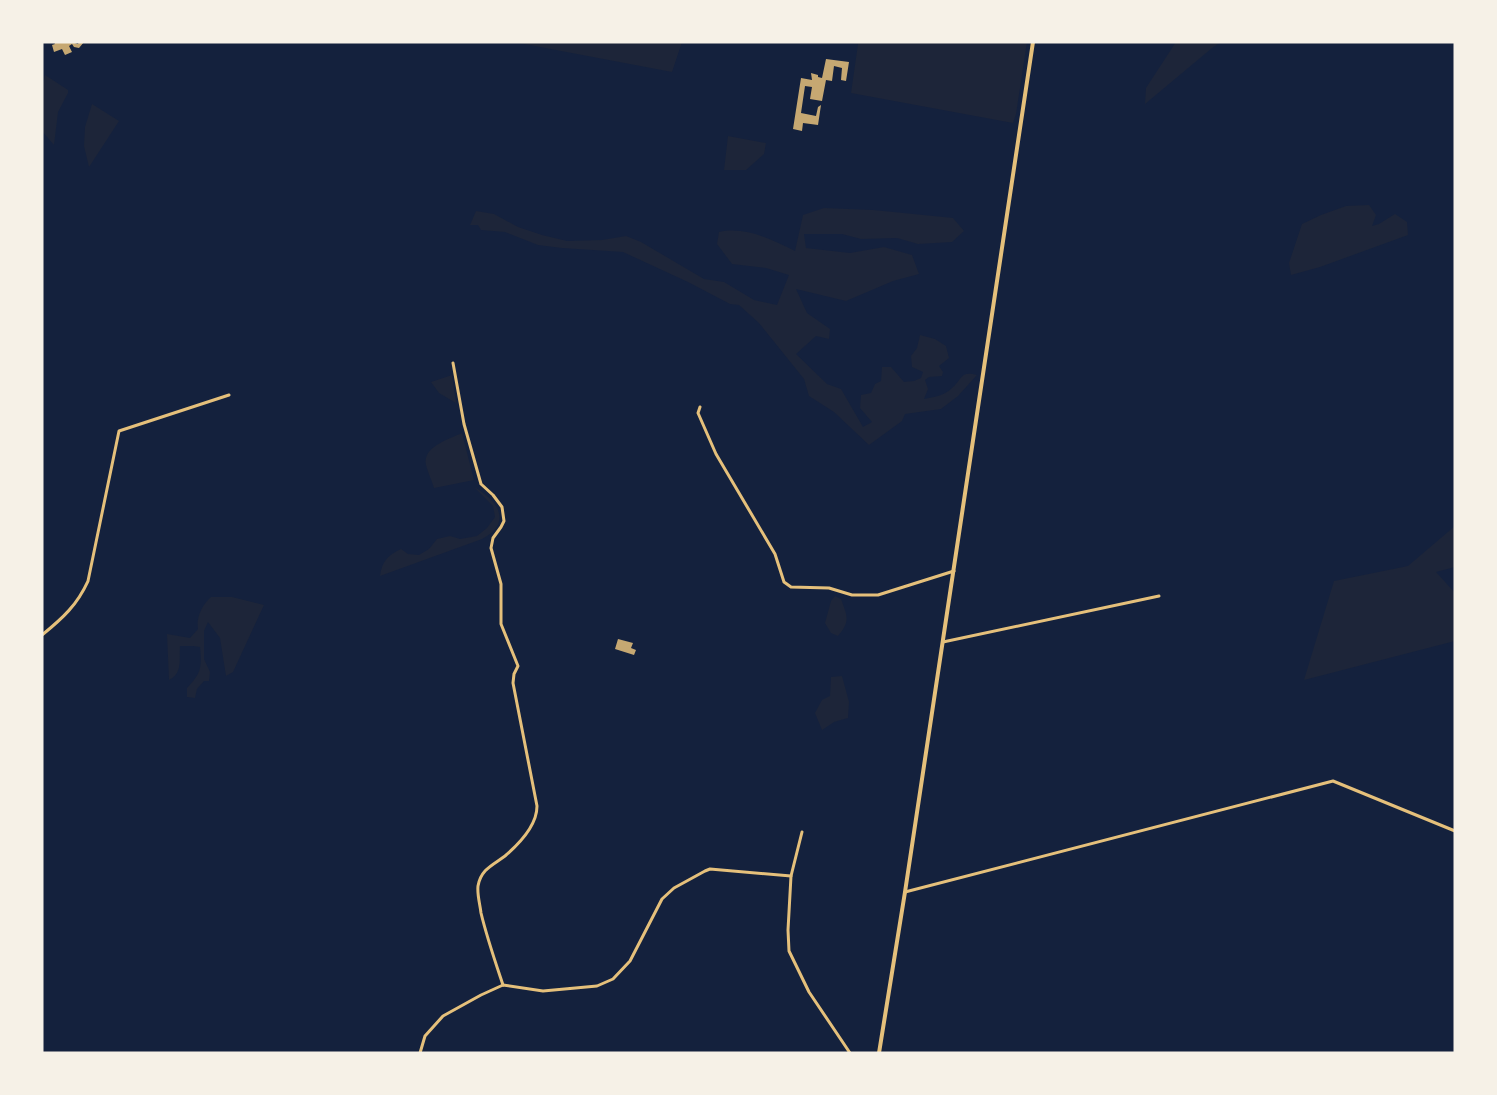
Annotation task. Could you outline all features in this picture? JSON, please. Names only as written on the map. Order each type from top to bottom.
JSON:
[{"type":"main road","points":[[879,1053],[1033,42]]},
{"type":"street","points":[[453,363],[464,424],[481,484],[502,507],[504,521],[493,538],[491,548],[501,584],[501,624],[518,666],[513,683],[537,806],[537,815],[523,838],[505,856],[487,868],[478,885],[478,897],[487,938],[503,985]]},
{"type":"street","points":[[42,634],[70,610],[88,581],[119,431],[230,395]]},
{"type":"street","points":[[700,407],[698,413],[716,454],[775,554],[784,582],[791,587],[829,588],[852,595],[878,595],[954,571]]},
{"type":"street","points":[[943,642],[1159,596]]},
{"type":"street","points":[[905,892],[1333,781],[1455,831]]},
{"type":"street","points":[[802,832],[791,876],[789,951],[809,992],[850,1053]]},
{"type":"street","points":[[420,1053],[425,1036],[443,1017],[481,994],[503,985],[543,991],[597,986],[613,979],[630,961],[662,899],[674,888],[710,869],[791,876]]},
{"type":"shaded area","points":[[520,42],[682,42],[672,72]]},
{"type":"shaded area","points":[[846,42],[1027,42],[1013,123],[851,93],[858,44]]},
{"type":"shaded area","points":[[1176,42],[1221,42],[1145,104],[1146,88]]},
{"type":"shaded area","points":[[45,75],[68,90],[58,112],[54,145],[42,131],[42,88]]},
{"type":"shaded area","points":[[92,104],[119,121],[89,167],[84,146],[85,127]]},
{"type":"shaded area","points":[[728,136],[766,143],[764,154],[746,170],[724,170]]},
{"type":"shaded area","points":[[1369,205],[1376,215],[1372,226],[1395,214],[1407,222],[1408,235],[1320,267],[1291,275],[1289,263],[1302,224],[1346,206]]},
{"type":"shaded area","points":[[824,208],[953,218],[964,231],[952,242],[918,244],[897,238],[861,239],[842,234],[804,234],[806,248],[850,253],[884,247],[912,255],[919,274],[893,281],[846,301],[796,289],[807,313],[830,329],[829,339],[816,336],[796,354],[827,384],[841,389],[863,427],[872,422],[860,408],[861,395],[871,393],[875,384],[881,381],[882,367],[891,367],[904,382],[921,378],[923,372],[912,367],[911,356],[917,348],[920,335],[935,339],[946,346],[949,358],[939,366],[943,372],[942,376],[929,377],[925,380],[928,389],[924,399],[946,393],[964,375],[977,375],[958,396],[941,409],[905,414],[902,421],[869,445],[834,412],[809,396],[804,379],[759,323],[739,305],[730,304],[623,252],[538,245],[505,232],[481,230],[478,225],[470,225],[476,211],[494,214],[518,227],[567,241],[602,240],[626,236],[641,242],[704,279],[724,282],[754,300],[777,305],[789,275],[766,268],[732,264],[717,244],[719,232],[749,232],[795,251],[803,215]]},
{"type":"shaded area","points":[[452,375],[456,403],[439,393],[431,382]]},
{"type":"shaded area","points":[[462,433],[474,480],[434,488],[426,465],[428,453],[438,444]]},
{"type":"shaded area","points":[[474,487],[490,498],[499,512],[497,526],[492,533],[482,539],[380,576],[386,559],[401,549],[408,554],[419,555],[429,549],[437,539],[450,536],[460,539],[477,536],[487,528],[495,517],[493,506]]},
{"type":"shaded area","points":[[1455,526],[1455,567],[1436,572],[1455,593],[1455,641],[1304,680],[1334,581],[1408,566]]},
{"type":"shaded area","points":[[835,596],[841,599],[847,618],[838,636],[831,633],[825,623],[831,601]]},
{"type":"shaded area","points":[[211,597],[232,597],[264,605],[233,672],[226,676],[220,638],[208,622],[204,631],[204,659],[210,672],[209,681],[204,681],[197,689],[195,698],[187,697],[187,688],[200,670],[200,647],[180,646],[178,670],[169,680],[167,634],[190,638],[198,629],[200,612]]},
{"type":"shaded area","points":[[842,676],[849,702],[848,718],[834,722],[822,730],[815,713],[822,700],[830,696],[831,677]]},
{"type":"building","points":[[54,42],[76,42],[78,44],[84,42],[79,48],[72,44],[69,46],[72,52],[65,55],[62,49],[54,52],[52,45],[55,44]]},
{"type":"building","points":[[826,59],[849,62],[846,81],[841,80],[842,68],[834,66],[832,81],[826,80],[822,101],[810,99],[812,87],[805,86],[801,113],[816,116],[818,107],[821,105],[818,125],[803,123],[802,131],[793,129],[801,78],[812,80],[811,73],[822,78]]},
{"type":"building","points":[[618,639],[633,643],[631,648],[636,650],[634,655],[615,649]]}]
